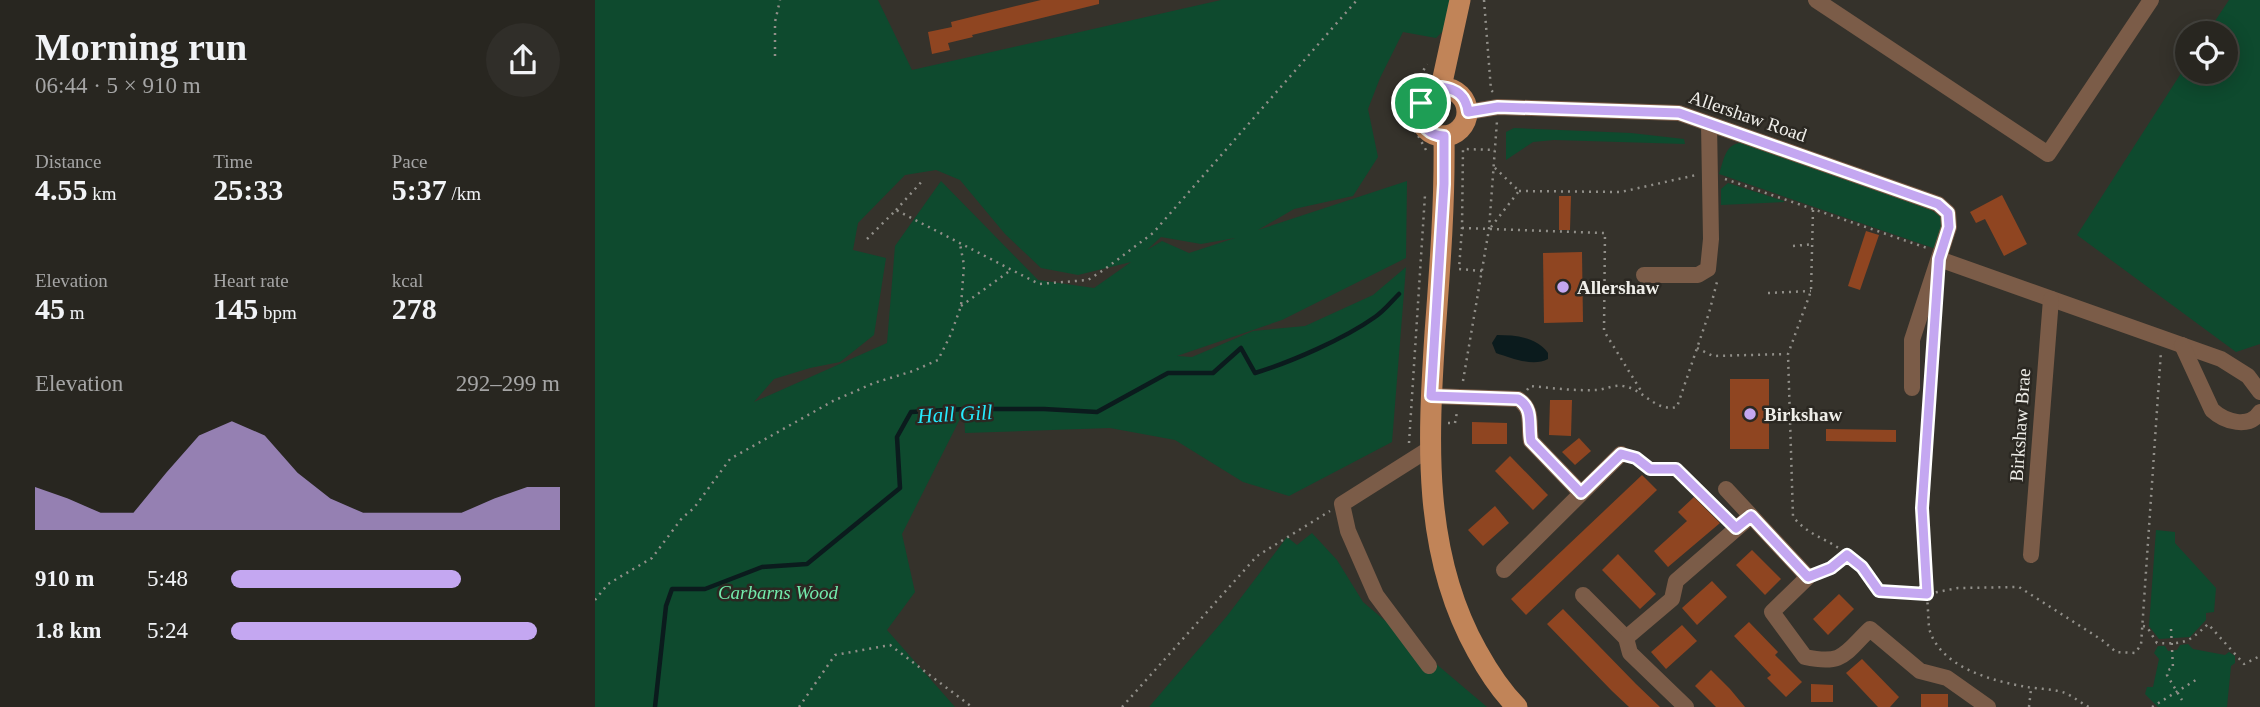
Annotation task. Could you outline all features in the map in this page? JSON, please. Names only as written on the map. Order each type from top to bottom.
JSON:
[{"type":"main road","points":[[1456,98],[1425,96],[1421,103],[1420,116],[1426,128],[1437,136],[1457,131],[1464,125],[1456,98],[1440,54],[1460,0]]},
{"type":"main road","points":[[1444,136],[1444,184],[1429,449],[1434,515],[1444,573],[1465,630],[1486,667],[1517,707]]},
{"type":"street","points":[[1816,0],[2048,153],[2151,0]]},
{"type":"street","name":"Allershaw Road","points":[[1456,98],[1498,107],[1679,113],[1938,204],[1948,213],[1949,227],[1940,256]]},
{"type":"street","points":[[1644,275],[1698,275],[1708,269],[1711,239],[1709,124]]},
{"type":"street","points":[[1912,388],[1912,340],[1940,256],[2051,299],[2221,359],[2248,376],[2260,392]]},
{"type":"street","name":"Birkshaw Brae","points":[[2031,555],[2051,299]]},
{"type":"street","points":[[2182,345],[2212,410],[2220,417],[2229,421],[2247,422],[2260,412]]},
{"type":"street","points":[[1431,396],[1518,399],[1528,408],[1533,445],[1581,493]]},
{"type":"street","points":[[1429,449],[1342,504],[1348,531],[1376,595],[1429,666]]},
{"type":"street","points":[[1504,570],[1621,454]]},
{"type":"street","points":[[1726,489],[1808,577],[1772,612],[1805,657],[1826,661],[1839,660],[1870,629],[1920,671],[1947,678],[1988,707]]},
{"type":"street","points":[[1626,638],[1672,599],[1676,582],[1751,516]]},
{"type":"street","points":[[1583,595],[1626,638],[1630,653],[1686,707]]},
{"type":"path","points":[[775,56],[775,22],[780,0]]},
{"type":"path","points":[[896,210],[1039,284],[1087,280],[1153,233],[1357,0]]},
{"type":"path","points":[[1430,421],[1455,423],[1489,229],[1498,107],[1502,98],[1491,90],[1484,0]]},
{"type":"path","points":[[1427,151],[1416,132],[1403,125],[1405,89],[1440,54]]},
{"type":"path","points":[[1482,271],[1459,269],[1464,149],[1496,150]]},
{"type":"path","points":[[1495,167],[1519,191],[1621,192],[1709,172],[1940,256]]},
{"type":"path","points":[[867,239],[924,179]]},
{"type":"path","points":[[1409,461],[1425,187]]},
{"type":"path","points":[[1489,229],[1519,191]]},
{"type":"path","points":[[1814,210],[1811,291],[1788,354],[1793,517],[1806,531],[1862,567],[1879,591],[1927,594],[1958,588],[2019,587],[2102,640],[2116,652],[2135,653],[2141,645],[2143,626],[2162,338]]},
{"type":"path","points":[[1462,228],[1605,233],[1604,331],[1644,396]]},
{"type":"path","points":[[595,600],[608,584],[652,558],[730,459],[833,401],[937,360],[951,334],[961,306],[964,265],[960,244]]},
{"type":"path","points":[[1793,246],[1814,244]]},
{"type":"path","points":[[1518,399],[1530,386],[1600,390],[1622,385],[1656,405],[1669,409],[1677,407],[1718,283],[1718,269]]},
{"type":"path","points":[[961,306],[1011,270]]},
{"type":"path","points":[[1768,293],[1811,291]]},
{"type":"path","points":[[1935,314],[1922,508],[1932,640],[1951,660],[1969,670],[2007,684],[2064,693],[2089,707]]},
{"type":"path","points":[[1697,348],[1713,356],[1788,354]]},
{"type":"path","points":[[1621,454],[1636,458],[1650,469],[1676,469],[1736,528]]},
{"type":"path","points":[[1122,707],[1257,556],[1342,504]]},
{"type":"path","points":[[1808,577],[1831,568],[1847,555]]},
{"type":"path","points":[[2143,626],[2147,627],[2157,643],[2172,644],[2190,641],[2208,624],[2244,664],[2260,656]]},
{"type":"path","points":[[2171,629],[2173,668],[2168,670],[2167,675],[2182,700]]},
{"type":"path","points":[[799,707],[835,655],[890,645],[972,707]]},
{"type":"path","points":[[2152,707],[2199,678]]},
{"type":"path","points":[[2029,707],[2031,688]]},
{"type":"green space","name":"Carbarns Wood","points":[[595,0],[878,0],[912,70],[1221,0],[1453,0],[1450,24],[1436,38],[1403,32],[1368,109],[1378,157],[1353,196],[1294,209],[1258,230],[1407,181],[1406,258],[1282,320],[1177,356],[1192,357],[1253,331],[1305,326],[1373,295],[1406,267],[1392,442],[1289,496],[1243,482],[1175,440],[1110,428],[965,433],[964,411],[902,534],[915,592],[887,630],[955,707],[595,707]],"holes":[[[936,170],[960,180],[1005,234],[1041,268],[1078,275],[1131,262],[1094,288],[1038,280],[941,181],[895,246],[887,343],[754,402],[774,379],[840,362],[874,335],[886,258],[853,250],[858,223],[905,175]],[[1161,237],[1201,244],[1235,238],[1189,253],[1162,241],[1147,250]]]},
{"type":"green space","points":[[2229,0],[2260,0],[2260,344],[2236,352],[2077,235],[2175,83],[2238,84],[2238,21],[2215,21]]},
{"type":"green space","points":[[1514,128],[1631,133],[1684,139],[1685,144],[1554,140],[1533,142],[1506,160],[1506,132]]},
{"type":"green space","points":[[1741,143],[1931,210],[1944,222],[1936,249],[1719,174],[1728,150]]},
{"type":"green space","points":[[1728,183],[1784,202],[1721,205],[1721,189]]},
{"type":"green space","points":[[2156,530],[2175,532],[2175,543],[2216,588],[2214,612],[2206,613],[2206,620],[2190,637],[2159,639],[2149,626]]},
{"type":"green space","points":[[1312,533],[1337,560],[1363,602],[1487,707],[1149,707],[1227,616],[1287,537],[1297,545]]},
{"type":"green space","points":[[2188,644],[2193,649],[2225,655],[2229,652],[2235,656],[2235,663],[2231,666],[2227,707],[2158,707],[2145,694],[2147,687],[2153,687],[2159,659],[2154,653],[2158,646],[2165,646],[2168,651]]},
{"type":"shaded area","points":[[1497,335],[1532,340],[1548,353],[1548,359],[1529,362],[1496,353],[1492,343]]},
{"type":"building","points":[[1041,0],[1099,0],[1099,4],[972,35],[973,37],[948,43],[950,50],[932,54],[928,32],[952,27],[951,22]]},
{"type":"building","points":[[2002,195],[2027,244],[2004,256],[1985,219],[1976,223],[1970,212]]},
{"type":"building","points":[[1559,196],[1571,196],[1570,230],[1559,230]]},
{"type":"building","points":[[1866,231],[1879,235],[1860,290],[1848,286]]},
{"type":"building","name":"Allershaw","points":[[1582,252],[1583,322],[1544,323],[1543,253]]},
{"type":"building","name":"Birkshaw","points":[[1730,379],[1769,379],[1769,449],[1730,449]]},
{"type":"building","points":[[1550,400],[1572,400],[1571,436],[1549,435]]},
{"type":"building","points":[[1472,422],[1507,423],[1507,444],[1472,444]]},
{"type":"building","points":[[1826,429],[1896,430],[1896,442],[1826,441]]},
{"type":"building","points":[[1579,438],[1591,451],[1575,465],[1562,452]]},
{"type":"building","points":[[1510,456],[1548,495],[1533,510],[1495,471]]},
{"type":"building","points":[[1642,475],[1657,490],[1526,615],[1511,599]]},
{"type":"building","points":[[1694,497],[1720,523],[1668,567],[1654,551],[1687,521],[1678,512]]},
{"type":"building","points":[[1495,506],[1509,523],[1483,546],[1468,530]]},
{"type":"building","points":[[1752,550],[1781,579],[1765,595],[1736,565]]},
{"type":"building","points":[[1618,554],[1656,594],[1640,609],[1602,570]]},
{"type":"building","points":[[1712,581],[1727,597],[1697,625],[1682,608]]},
{"type":"building","points":[[1839,594],[1854,609],[1828,635],[1813,619]]},
{"type":"building","points":[[1563,609],[1660,707],[1629,707],[1612,691],[1547,624]]},
{"type":"building","points":[[1749,622],[1778,652],[1775,655],[1802,682],[1786,697],[1767,678],[1771,675],[1734,636]]},
{"type":"building","points":[[1682,625],[1697,641],[1666,669],[1651,652]]},
{"type":"building","points":[[1862,659],[1899,697],[1890,707],[1878,707],[1846,673]]},
{"type":"building","points":[[1711,670],[1745,707],[1716,707],[1695,686]]},
{"type":"building","points":[[1811,684],[1833,685],[1833,702],[1811,702]]},
{"type":"building","points":[[1921,694],[1948,694],[1948,707],[1921,707]]},
{"type":"waterway","name":"Hall Gill","points":[[655,707],[666,606],[672,589],[705,589],[762,567],[807,564],[900,488],[897,437],[911,412],[965,409],[1097,412],[1168,373],[1213,373],[1241,348],[1255,373],[1285,363],[1362,325],[1381,312],[1399,294]]},
{"type":"place","name":"Allershaw","points":[[1563,287]]},
{"type":"place","name":"Birkshaw","points":[[1750,414]]},
{"type":"route","points":[[1441,87],[1461,94],[1468,112],[1498,107],[1679,113],[1938,204],[1948,213],[1949,227],[1939,259],[1922,508],[1927,594],[1879,591],[1862,567],[1847,555],[1831,568],[1808,577],[1751,516],[1736,528],[1676,469],[1650,469],[1636,458],[1621,454],[1581,493],[1533,445],[1528,408],[1524,402],[1518,399],[1431,396],[1444,184],[1444,136],[1437,136],[1421,121],[1421,103],[1429,92],[1441,87]]}]
